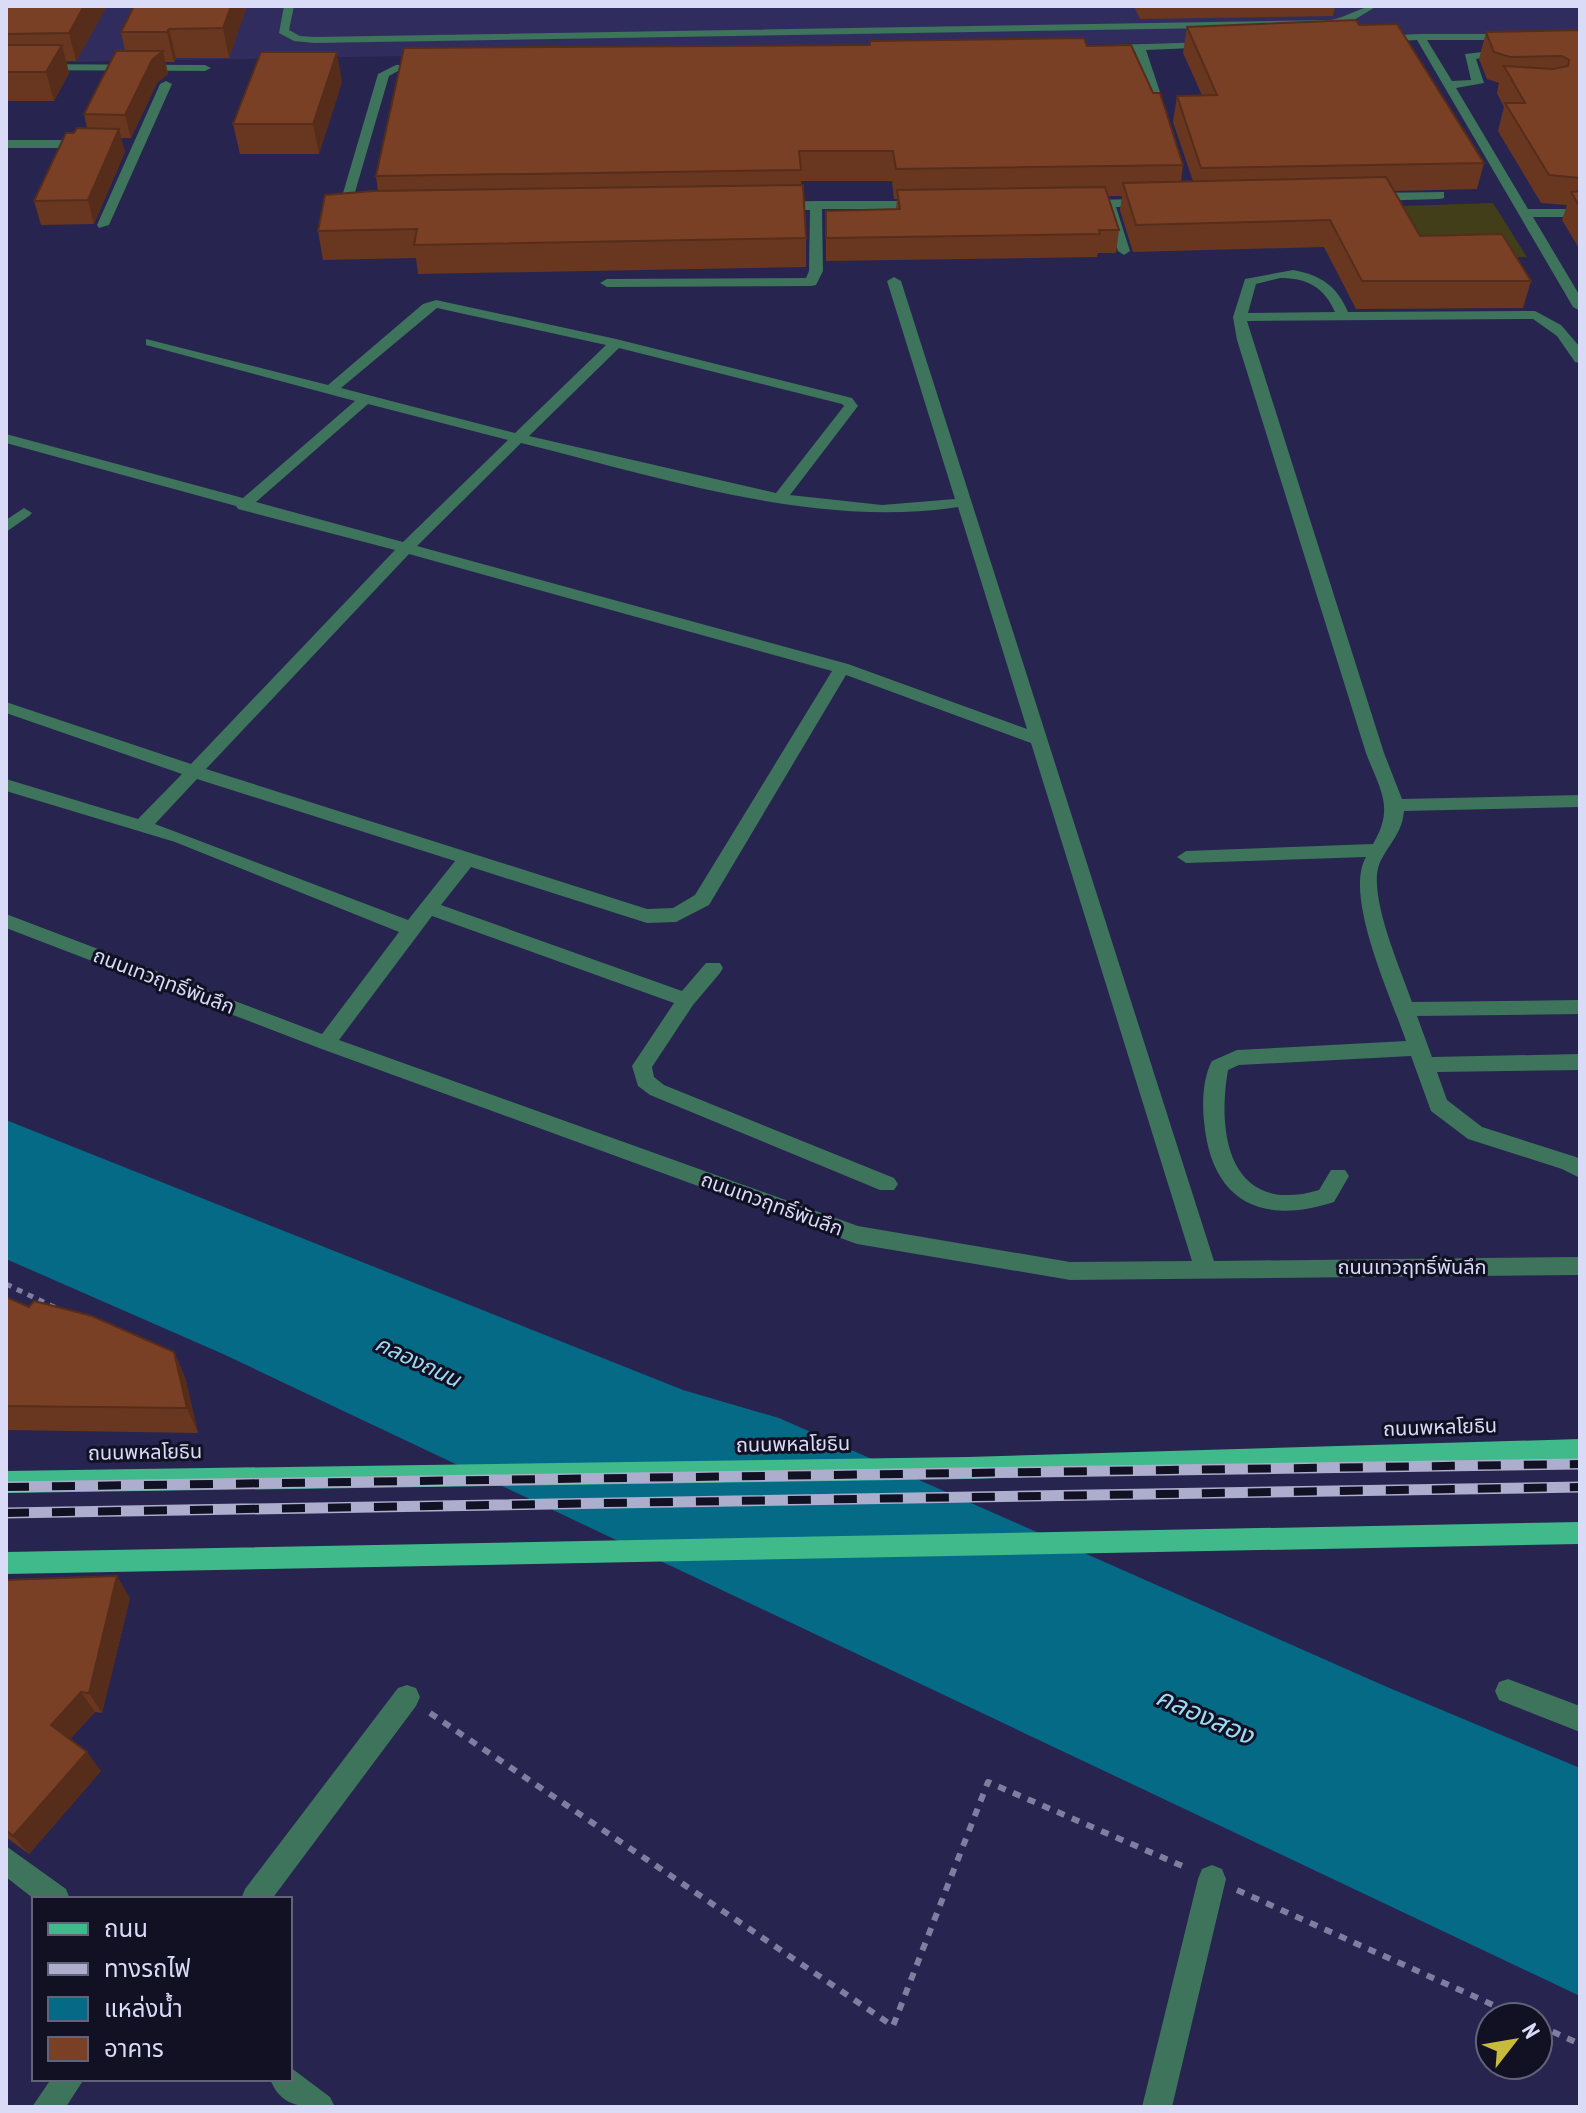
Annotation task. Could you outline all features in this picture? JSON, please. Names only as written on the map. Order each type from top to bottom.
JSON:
[{"type":"main road","name":"ถนนพหลโยธิน","points":[[6,1482],[968,1468],[1580,1449]]},
{"type":"main road","points":[[6,1563],[1580,1533]]},
{"type":"street","points":[[289,6],[283,31],[298,39],[314,40],[1331,23],[1345,21],[1372,6]]},
{"type":"street","points":[[1420,37],[1580,307]]},
{"type":"street","points":[[1373,39],[1522,37]]},
{"type":"street","points":[[1093,48],[1233,44]]},
{"type":"street","points":[[1140,48],[1169,136]]},
{"type":"street","points":[[1449,85],[1484,85],[1469,56],[1518,52]]},
{"type":"street","points":[[378,213],[362,213],[347,200],[378,87],[384,74],[396,68],[443,64]]},
{"type":"street","points":[[6,67],[205,68]]},
{"type":"street","points":[[103,225],[136,145],[166,84]]},
{"type":"street","points":[[6,144],[107,144]]},
{"type":"street","points":[[122,145],[136,145]]},
{"type":"street","points":[[1362,197],[1440,195]]},
{"type":"street","points":[[1062,203],[1163,203]]},
{"type":"street","points":[[1109,203],[1124,251]]},
{"type":"street","points":[[769,206],[939,204]]},
{"type":"street","points":[[607,283],[811,282],[816,271],[816,205]]},
{"type":"street","points":[[1524,213],[1580,213]]},
{"type":"street","points":[[1343,316],[1337,296],[1327,286],[1314,278],[1292,274],[1250,282],[1240,317],[1244,340],[1395,805],[1394,824],[1369,867],[1370,908],[1438,1105],[1475,1133],[1569,1163],[1580,1170]]},
{"type":"street","points":[[894,281],[1205,1268]]},
{"type":"street","points":[[330,390],[428,307],[436,304],[616,343],[847,401],[851,406],[781,497]]},
{"type":"street","points":[[1240,317],[1535,315],[1555,324],[1568,338],[1580,359]]},
{"type":"street","points":[[151,342],[519,440],[781,497],[857,507],[925,510],[962,502]]},
{"type":"street","points":[[142,826],[406,548],[616,343]]},
{"type":"street","points":[[243,506],[366,399]]},
{"type":"street","points":[[6,438],[243,506],[842,668],[1036,739]]},
{"type":"street","points":[[6,527],[24,513]]},
{"type":"street","points":[[6,707],[192,771],[647,916],[676,915],[702,900],[842,668]]},
{"type":"street","points":[[6,785],[181,838],[411,929]]},
{"type":"street","points":[[1395,805],[1580,801]]},
{"type":"street","points":[[1186,857],[1381,850]]},
{"type":"street","points":[[326,1043],[469,857]]},
{"type":"street","points":[[429,908],[686,1000]]},
{"type":"street","name":"ถนนเทวฤทธิ์พันลึก","points":[[6,921],[326,1043],[857,1235],[1070,1271],[1580,1266]]},
{"type":"street","points":[[713,968],[686,1000],[642,1066],[645,1081],[657,1090],[887,1184]]},
{"type":"street","points":[[1405,1009],[1580,1007]]},
{"type":"street","points":[[1338,1176],[1326,1196],[1293,1205],[1254,1198],[1230,1179],[1217,1147],[1212,1090],[1219,1066],[1237,1058],[1421,1056],[1580,1062]]},
{"type":"street","points":[[1508,1691],[1580,1719]]},
{"type":"street","points":[[257,1897],[407,1697]]},
{"type":"street","points":[[6,1860],[53,1897]]},
{"type":"street","points":[[1157,2107],[1212,1879]]},
{"type":"street","points":[[47,2107],[68,2081]]},
{"type":"street","points":[[287,2081],[320,2107]]},
{"type":"path","points":[[6,1284],[61,1311]]},
{"type":"path","points":[[407,1697],[893,2026],[988,1782],[1484,2001]]},
{"type":"path","points":[[1554,2032],[1580,2044]]},
{"type":"shaded area","points":[[6,6],[1580,6],[1580,36],[6,63]]},
{"type":"shaded area","points":[[1493,203],[1527,257],[1433,260],[1402,206]]},
{"type":"water","points":[[6,1120],[683,1390],[779,1418],[1387,1687],[1580,1768],[1580,1996],[223,1354],[6,1259]]},
{"type":"building","points":[[6,6],[84,6],[69,33],[6,34]]},
{"type":"building","points":[[134,6],[231,6],[223,28],[121,32]]},
{"type":"building","points":[[1356,20],[1359,25],[1397,24],[1484,163],[1201,168],[1177,96],[1217,95],[1187,27]]},
{"type":"building","points":[[1580,30],[1580,178],[1549,175],[1505,103],[1525,103],[1504,66],[1553,69],[1568,66],[1569,60],[1562,56],[1510,57],[1494,52],[1486,32]]},
{"type":"building","points":[[1084,38],[1087,46],[1131,45],[1153,93],[1160,93],[1183,165],[896,169],[893,151],[799,151],[801,170],[376,176],[404,48],[870,45],[870,41]]},
{"type":"building","points":[[6,45],[62,45],[46,72],[6,72]]},
{"type":"building","points":[[116,51],[163,51],[152,60],[125,115],[84,114]]},
{"type":"building","points":[[261,52],[337,52],[313,124],[233,124]]},
{"type":"building","points":[[77,128],[119,129],[88,200],[34,201],[66,133],[74,133]]},
{"type":"building","points":[[1386,177],[1420,236],[1502,234],[1531,281],[1362,281],[1330,220],[1136,225],[1123,183]]},
{"type":"building","points":[[803,185],[806,238],[414,245],[417,229],[318,231],[325,195],[373,191]]},
{"type":"building","points":[[1105,187],[1119,230],[1099,230],[1100,234],[826,238],[826,211],[900,209],[897,190]]},
{"type":"building","points":[[1580,191],[1580,207],[1571,192]]},
{"type":"building","points":[[6,1297],[29,1307],[34,1301],[92,1316],[174,1352],[187,1408],[6,1406]]},
{"type":"building","points":[[117,1576],[89,1693],[81,1692],[51,1725],[87,1752],[13,1836],[6,1830],[6,1580]]},
{"type":"railway","points":[[6,1487],[1580,1464]]},
{"type":"railway","points":[[6,1513],[1580,1487]]},
{"type":"water label","name":"คลองถนน","points":[[418,1361]]},
{"type":"water label","name":"คลองสอง","points":[[1205,1716]]}]
